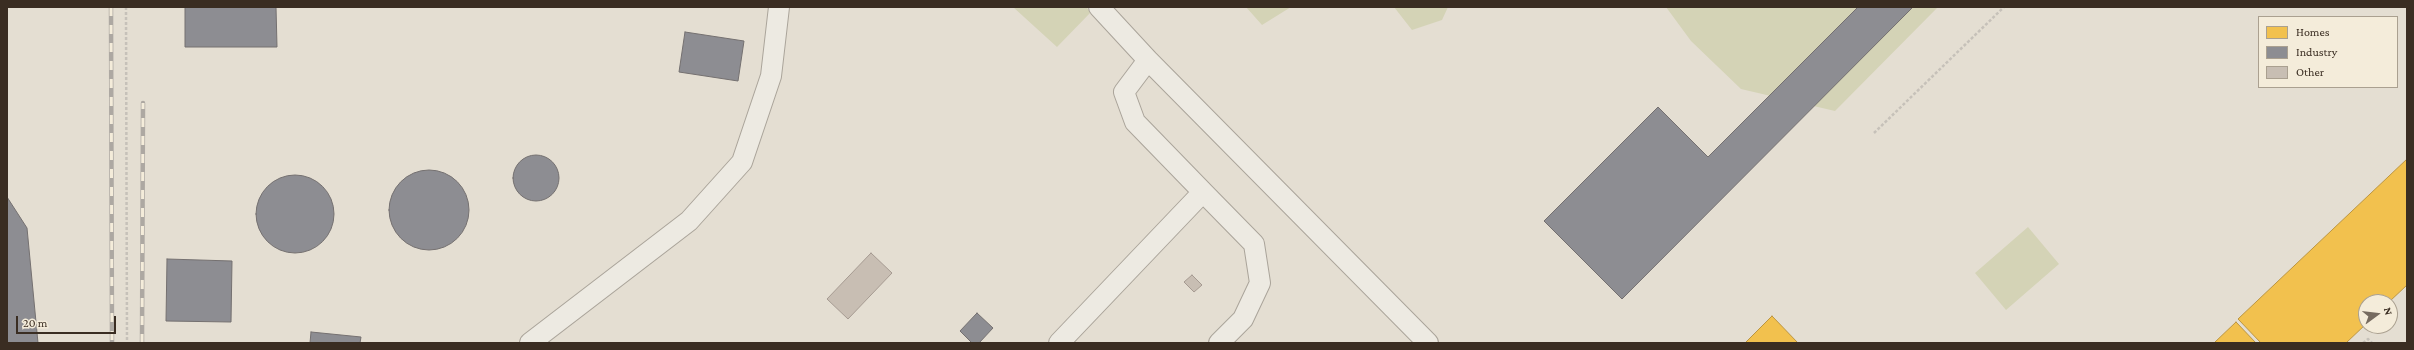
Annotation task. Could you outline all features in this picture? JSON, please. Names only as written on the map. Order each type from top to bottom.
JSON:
[{"type":"lane","points":[[530,343],[689,221],[742,162],[771,76],[779,7]]},
{"type":"lane","points":[[1099,7],[1148,60],[1428,343]]},
{"type":"lane","points":[[1148,60],[1124,92],[1135,122],[1254,244],[1260,283],[1243,319],[1219,343]]},
{"type":"lane","points":[[1059,343],[1203,192]]},
{"type":"path","points":[[126,7],[127,343]]},
{"type":"path","points":[[1874,133],[2004,7]]},
{"type":"path","points":[[2363,343],[2368,339],[2372,343]]},
{"type":"green space","points":[[1013,7],[1086,7],[1091,12],[1057,47]]},
{"type":"green space","points":[[1246,7],[1291,7],[1262,25]]},
{"type":"green space","points":[[1394,7],[1448,7],[1442,20],[1412,30]]},
{"type":"green space","points":[[1666,7],[1938,7],[1835,111],[1741,89],[1691,41]]},
{"type":"green space","points":[[2028,227],[2059,264],[2006,310],[1975,273]]},
{"type":"building: Homes","points":[[2407,159],[2407,285],[2397,294],[2358,294],[2358,332],[2346,343],[2261,343],[2238,319]]},
{"type":"building: Homes","points":[[1772,316],[1798,343],[1745,343]]},
{"type":"building: Homes","points":[[2236,322],[2256,343],[2214,343]]},
{"type":"building: Industry","points":[[185,7],[276,7],[277,47],[185,47]]},
{"type":"building: Industry","points":[[1858,7],[1913,7],[1622,299],[1544,221],[1658,107],[1708,157]]},
{"type":"building: Industry","points":[[685,32],[744,41],[738,81],[679,72]]},
{"type":"building: Industry","points":[[536,155],[549,159],[555,165],[559,178],[555,191],[549,197],[536,201],[523,197],[517,191],[513,178],[517,165],[523,159]]},
{"type":"building: Industry","points":[[429,170],[444,173],[457,182],[466,195],[469,210],[466,225],[457,238],[444,247],[429,250],[414,247],[401,238],[392,225],[389,210],[392,195],[401,182],[414,173]]},
{"type":"building: Industry","points":[[295,175],[310,178],[317,182],[327,192],[331,199],[334,214],[331,229],[327,236],[317,246],[310,250],[295,253],[280,250],[273,246],[263,236],[259,229],[256,214],[259,199],[263,192],[273,182],[280,178]]},
{"type":"building: Industry","points":[[7,197],[27,228],[38,343],[7,343]]},
{"type":"building: Industry","points":[[167,259],[232,261],[231,322],[166,321]]},
{"type":"building: Industry","points":[[977,313],[993,328],[979,343],[972,343],[960,331]]},
{"type":"building: Industry","points":[[311,332],[361,337],[360,343],[310,343]]},
{"type":"building: Other","points":[[871,253],[892,273],[848,319],[827,299]]},
{"type":"building: Other","points":[[1192,275],[1202,285],[1194,292],[1184,282]]},
{"type":"railway","points":[[111,7],[112,343]]},
{"type":"railway","points":[[142,343],[143,103]]}]
